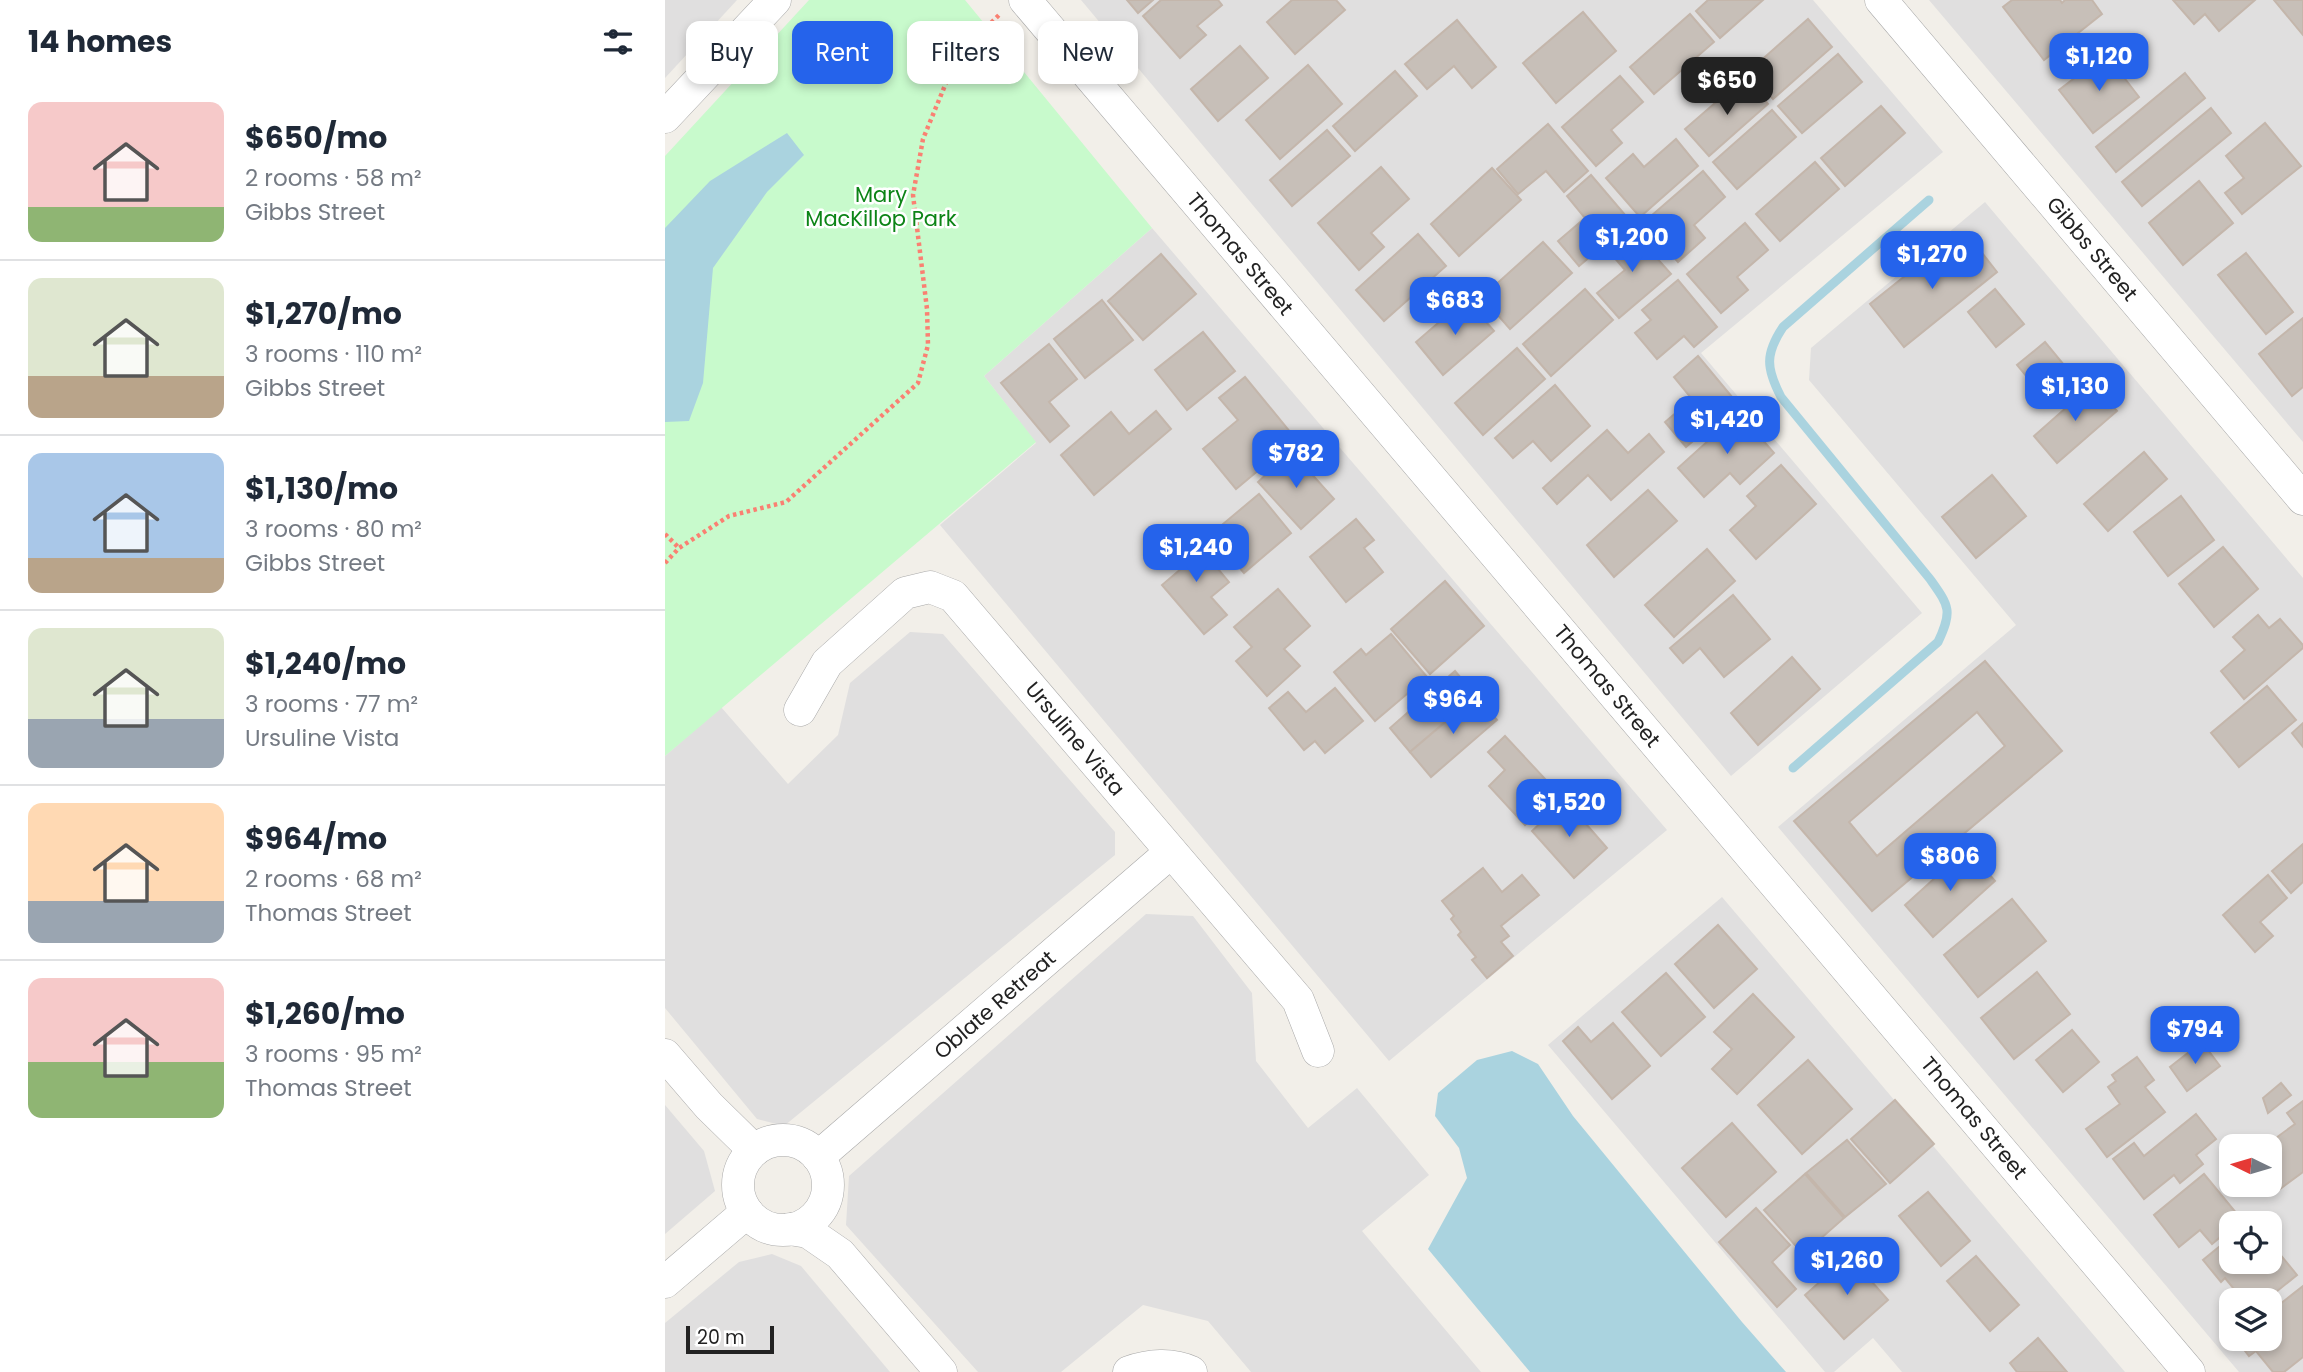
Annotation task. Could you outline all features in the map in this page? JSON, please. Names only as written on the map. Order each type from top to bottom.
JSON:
[{"type":"street","points":[[665,117],[775,0]]},
{"type":"street","name":"Gibbs Street","points":[[1881,0],[2303,499]]},
{"type":"street","name":"Thomas Street","points":[[1014,6],[2189,1372]]},
{"type":"street","name":"Ursuline Vista","points":[[800,710],[827,663],[905,593],[930,587],[953,596],[1298,1000],[1318,1051]]},
{"type":"street","name":"Oblate Retreat","points":[[818,1157],[1171,852]]},
{"type":"street","points":[[665,1055],[709,1106],[754,1150]]},
{"type":"street","points":[[840,1254],[825,1218],[827,1178],[818,1157],[810,1149],[787,1140],[775,1140],[754,1150],[746,1158],[738,1180],[741,1202],[747,1212],[766,1227],[808,1232],[840,1254],[941,1372]]},
{"type":"street","points":[[790,1229],[812,1219],[825,1200]]},
{"type":"street","points":[[665,1282],[747,1212]]},
{"type":"street","points":[[1143,1369],[1181,1367],[1191,1372]]},
{"type":"path","points":[[665,563],[679,548],[729,516],[786,502],[918,383],[927,345],[927,309],[913,195],[923,139],[949,78],[969,45],[1014,6]]},
{"type":"path","points":[[665,534],[679,548]]},
{"type":"shaded area","points":[[665,0],[737,0],[718,21],[686,21],[686,55],[665,78]]},
{"type":"shaded area","points":[[1081,0],[1813,0],[1943,152],[1701,353],[1922,613],[1731,776],[1138,68],[1138,21],[1099,21]]},
{"type":"shaded area","points":[[1929,0],[2303,0],[2303,442]]},
{"type":"shaded area","points":[[1985,202],[2303,578],[2303,1372],[2239,1372],[2221,1351],[2282,1351],[2282,1288],[2219,1288],[2219,1348],[1778,827],[2016,625],[1809,380],[1811,348]]},
{"type":"shaded area","points":[[1152,228],[1667,830],[1389,1061],[940,525],[1036,443],[984,376]]},
{"type":"shaded area","points":[[910,632],[943,634],[1115,832],[1115,855],[784,1126],[757,1119],[665,1008],[665,756],[721,707],[788,784],[838,735],[850,683]]},
{"type":"shaded area","points":[[1722,897],[2125,1372],[1902,1372],[1873,1338],[1834,1372],[1825,1372],[1548,1045]]},
{"type":"shaded area","points":[[1146,914],[1193,916],[1252,993],[1256,1061],[1308,1128],[1357,1088],[1429,1175],[1362,1231],[1481,1372],[1251,1372],[1208,1321],[1143,1305],[1061,1372],[978,1372],[846,1225],[849,1176]]},
{"type":"shaded area","points":[[665,1105],[704,1151],[715,1191],[665,1234]]},
{"type":"shaded area","points":[[772,1254],[801,1266],[890,1372],[665,1372],[665,1323],[739,1262]]},
{"type":"green space","name":"Mary MacKillop Park","points":[[809,0],[965,0],[982,21],[907,21],[907,84],[1024,84],[1024,72],[1152,228],[984,376],[1036,442],[665,756],[665,156],[731,84],[778,84],[778,34]]},
{"type":"water","points":[[787,133],[804,155],[767,192],[713,268],[703,383],[689,421],[665,422],[665,228],[710,181]]},
{"type":"water","points":[[1512,1051],[1538,1064],[1573,1116],[1786,1372],[1530,1372],[1428,1249],[1467,1178],[1459,1148],[1435,1116],[1438,1093],[1477,1060]]},
{"type":"building","points":[[1127,0],[1153,0],[1138,13]]},
{"type":"building","points":[[1161,0],[1218,0],[1222,5],[1197,26],[1206,35],[1180,58],[1143,16]]},
{"type":"building","points":[[1292,0],[1336,0],[1345,10],[1295,54],[1267,22]]},
{"type":"building","points":[[1708,0],[1763,0],[1720,38],[1696,11]]},
{"type":"building","points":[[2012,0],[2060,0],[2062,3],[2065,0],[2092,0],[2102,14],[2044,60],[2003,7]]},
{"type":"building","points":[[2173,0],[2255,0],[2219,31],[2205,14],[2194,24]]},
{"type":"building","points":[[2274,0],[2303,0],[2303,35]]},
{"type":"building","points":[[1583,12],[1616,51],[1556,103],[1523,63]]},
{"type":"building","points":[[1690,14],[1714,42],[1654,94],[1630,67]]},
{"type":"building","points":[[1808,19],[1832,47],[1773,99],[1749,71]]},
{"type":"building","points":[[1457,20],[1496,67],[1472,88],[1454,66],[1427,89],[1405,64]]},
{"type":"building","points":[[1240,46],[1268,78],[1218,121],[1191,89]]},
{"type":"building","points":[[1838,54],[1862,82],[1802,133],[1778,106]]},
{"type":"building","points":[[2106,54],[2139,97],[2093,133],[2059,90]]},
{"type":"building","points":[[1308,65],[1342,104],[1280,159],[1246,120]]},
{"type":"building","points":[[1395,71],[1417,96],[1355,151],[1333,126]]},
{"type":"building","points":[[2185,73],[2205,98],[2116,172],[2096,147]]},
{"type":"building","points":[[1620,76],[1643,102],[1611,130],[1622,143],[1596,166],[1562,127]]},
{"type":"building","points":[[1745,77],[1768,104],[1709,156],[1685,129]]},
{"type":"building","points":[[1881,106],[1905,133],[1845,186],[1821,158]]},
{"type":"building","points":[[2211,108],[2231,133],[2142,206],[2122,182]]},
{"type":"building","points":[[1772,110],[1796,137],[1737,189],[1713,162]]},
{"type":"building","points":[[2265,123],[2301,166],[2242,214],[2225,193],[2244,178],[2226,156]]},
{"type":"building","points":[[1548,124],[1588,171],[1564,192],[1546,171],[1518,194],[1497,169]]},
{"type":"building","points":[[1327,130],[1350,156],[1292,206],[1270,180]]},
{"type":"building","points":[[1676,139],[1698,166],[1640,217],[1606,178],[1633,154],[1644,167]]},
{"type":"building","points":[[1815,162],[1839,189],[1780,241],[1756,214]]},
{"type":"building","points":[[1381,167],[1409,199],[1371,233],[1384,247],[1359,270],[1318,223]]},
{"type":"building","points":[[1492,168],[1521,200],[1459,256],[1431,224]]},
{"type":"building","points":[[1703,171],[1725,197],[1694,225],[1705,238],[1678,262],[1644,222]]},
{"type":"building","points":[[1591,175],[1631,222],[1579,266],[1558,241],[1585,218],[1567,196]]},
{"type":"building","points":[[2199,181],[2233,223],[2183,265],[2149,223]]},
{"type":"building","points":[[1745,223],[1768,250],[1737,277],[1748,290],[1721,313],[1687,274]]},
{"type":"building","points":[[1630,228],[1671,274],[1619,318],[1597,293],[1625,270],[1606,248]]},
{"type":"building","points":[[1418,234],[1446,266],[1384,321],[1356,290]]},
{"type":"building","points":[[1543,242],[1572,273],[1510,329],[1482,297]]},
{"type":"building","points":[[1945,244],[1956,258],[1975,244],[1997,272],[1904,347],[1870,304]]},
{"type":"building","points":[[2246,253],[2293,312],[2266,334],[2218,275]]},
{"type":"building","points":[[1161,254],[1196,294],[1143,340],[1108,301]]},
{"type":"building","points":[[1678,280],[1717,327],[1694,347],[1684,336],[1657,359],[1635,333],[1651,320],[1642,310]]},
{"type":"building","points":[[1585,289],[1613,320],[1551,376],[1523,344]]},
{"type":"building","points":[[1995,289],[2024,324],[1996,347],[1968,312]]},
{"type":"building","points":[[1466,299],[1494,331],[1443,375],[1416,342]]},
{"type":"building","points":[[1102,300],[1133,340],[1085,378],[1054,339]]},
{"type":"building","points":[[2303,318],[2303,387],[2292,396],[2259,354]]},
{"type":"building","points":[[1203,332],[1235,371],[1187,410],[1155,370]]},
{"type":"building","points":[[2045,342],[2074,377],[2046,400],[2017,365]]},
{"type":"building","points":[[1049,344],[1077,379],[1049,402],[1069,426],[1050,442],[1001,383]]},
{"type":"building","points":[[1517,348],[1545,379],[1483,435],[1455,403]]},
{"type":"building","points":[[1698,356],[1737,403],[1686,447],[1665,422],[1692,399],[1674,377]]},
{"type":"building","points":[[1245,377],[1296,439],[1236,489],[1203,449],[1238,420],[1219,398]]},
{"type":"building","points":[[2093,384],[2117,411],[2057,463],[2034,436]]},
{"type":"building","points":[[1555,385],[1590,426],[1551,461],[1533,441],[1513,458],[1495,438]]},
{"type":"building","points":[[1156,411],[1171,429],[1094,495],[1061,455],[1111,412],[1129,434]]},
{"type":"building","points":[[1739,413],[1774,453],[1740,484],[1730,473],[1704,497],[1678,468]]},
{"type":"building","points":[[1607,430],[1628,453],[1649,434],[1664,452],[1611,500],[1588,475],[1557,504],[1543,488]]},
{"type":"building","points":[[1291,451],[1334,499],[1301,529],[1258,482]]},
{"type":"building","points":[[2144,452],[2167,479],[2108,531],[2084,504]]},
{"type":"building","points":[[1781,465],[1816,504],[1756,559],[1730,530],[1756,506],[1747,496]]},
{"type":"building","points":[[1992,475],[2026,516],[1976,558],[1942,517]]},
{"type":"building","points":[[1648,490],[1677,521],[1614,577],[1587,545]]},
{"type":"building","points":[[1259,494],[1291,533],[1244,573],[1211,534]]},
{"type":"building","points":[[2181,496],[2214,540],[2168,576],[2134,532]]},
{"type":"building","points":[[1356,519],[1374,540],[1364,548],[1383,572],[1346,602],[1310,557]]},
{"type":"building","points":[[1187,532],[1229,582],[1211,597],[1227,615],[1204,634],[1162,585],[1182,568],[1167,549]]},
{"type":"building","points":[[2223,547],[2258,589],[2214,627],[2179,584]]},
{"type":"building","points":[[1707,549],[1735,581],[1674,637],[1645,605]]},
{"type":"building","points":[[1445,581],[1484,626],[1430,674],[1391,629]]},
{"type":"building","points":[[1278,589],[1310,626],[1284,649],[1300,666],[1267,696],[1236,661],[1252,647],[1234,627]]},
{"type":"building","points":[[1733,595],[1770,639],[1724,677],[1700,648],[1683,663],[1670,648]]},
{"type":"building","points":[[2258,615],[2269,628],[2280,619],[2303,648],[2244,699],[2221,671],[2245,650],[2233,637]]},
{"type":"building","points":[[1391,634],[1427,677],[1375,721],[1334,672],[1361,649],[1366,655]]},
{"type":"building","points":[[1792,657],[1820,689],[1758,745],[1731,713]]},
{"type":"building","points":[[1985,661],[2062,751],[1872,911],[1794,821]],"holes":[[[1977,712],[2005,746],[1877,856],[1849,822]]]},
{"type":"building","points":[[1455,671],[1476,696],[1410,752],[1390,728]]},
{"type":"building","points":[[2267,686],[2296,720],[2239,767],[2211,733]]},
{"type":"building","points":[[1335,688],[1363,721],[1325,753],[1315,741],[1304,750],[1269,708],[1288,692],[1306,712]]},
{"type":"building","points":[[1476,696],[1497,720],[1431,777],[1410,752]]},
{"type":"building","points":[[2303,723],[2303,747],[2292,733]]},
{"type":"building","points":[[1505,736],[1559,794],[1525,825],[1489,786],[1505,770],[1488,752]]},
{"type":"building","points":[[1565,800],[1607,848],[1574,878],[1532,831]]},
{"type":"building","points":[[2303,844],[2303,882],[2291,893],[2272,871]]},
{"type":"building","points":[[1967,849],[1995,881],[1933,937],[1905,905]]},
{"type":"building","points":[[1483,868],[1502,892],[1522,875],[1539,895],[1501,926],[1509,936],[1501,942],[1513,956],[1487,978],[1472,960],[1476,957],[1458,935],[1461,932],[1451,919],[1454,916],[1442,901]]},
{"type":"building","points":[[2268,875],[2287,898],[2260,922],[2273,936],[2255,952],[2223,915]]},
{"type":"building","points":[[2012,899],[2046,941],[1978,997],[1944,955]]},
{"type":"building","points":[[1718,925],[1757,969],[1714,1008],[1675,964]]},
{"type":"building","points":[[2037,972],[2070,1014],[2014,1059],[1981,1018]]},
{"type":"building","points":[[1666,973],[1705,1017],[1661,1056],[1622,1012]]},
{"type":"building","points":[[1753,994],[1794,1037],[1737,1094],[1712,1069],[1732,1049],[1714,1032]]},
{"type":"building","points":[[1613,1023],[1650,1066],[1612,1099],[1563,1041],[1578,1027],[1591,1042]]},
{"type":"building","points":[[2072,1030],[2099,1062],[2063,1092],[2036,1060]]},
{"type":"building","points":[[2202,1042],[2220,1066],[2187,1091],[2170,1067]]},
{"type":"building","points":[[2137,1057],[2154,1080],[2145,1087],[2165,1112],[2107,1157],[2086,1129],[2120,1104],[2108,1087],[2116,1081],[2112,1075]]},
{"type":"building","points":[[1808,1060],[1852,1109],[1802,1154],[1758,1105]]},
{"type":"building","points":[[2281,1083],[2291,1095],[2268,1113],[2263,1098]]},
{"type":"building","points":[[1895,1100],[1934,1144],[1890,1183],[1851,1139]]},
{"type":"building","points":[[2303,1101],[2303,1172],[2282,1188],[2281,1134],[2295,1124],[2287,1113]]},
{"type":"building","points":[[2196,1114],[2216,1139],[2196,1155],[2203,1164],[2180,1183],[2174,1175],[2144,1199],[2113,1159],[2134,1143],[2144,1156]]},
{"type":"building","points":[[1732,1123],[1776,1172],[1726,1217],[1682,1168]]},
{"type":"building","points":[[1847,1140],[1886,1184],[1845,1217],[1806,1173]]},
{"type":"building","points":[[1805,1174],[1844,1218],[1803,1254],[1764,1210]]},
{"type":"building","points":[[2204,1174],[2219,1192],[2219,1197],[2223,1197],[2235,1211],[2219,1211],[2219,1238],[2212,1244],[2200,1230],[2179,1247],[2154,1215]]},
{"type":"building","points":[[1928,1192],[1970,1241],[1941,1266],[1899,1216]]},
{"type":"building","points":[[1756,1208],[1790,1245],[1772,1262],[1796,1289],[1777,1307],[1719,1242]]},
{"type":"building","points":[[2219,1247],[2219,1274],[2282,1274],[2282,1257],[2297,1275],[2281,1288],[2233,1288],[2225,1278],[2221,1282],[2203,1260]]},
{"type":"building","points":[[1849,1256],[1888,1300],[1844,1339],[1805,1295]]},
{"type":"building","points":[[1976,1256],[2019,1305],[1990,1331],[1947,1281]]},
{"type":"building","points":[[2303,1286],[2303,1357],[2284,1372],[2273,1372],[2256,1351],[2282,1351],[2282,1303]]},
{"type":"building","points":[[2038,1338],[2067,1372],[2017,1372],[2010,1363]]},
{"type":"waterway","points":[[1793,768],[1938,642],[1946,622],[1947,609],[1930,579],[1781,397],[1772,378],[1771,353],[1783,327],[1929,200]]}]
